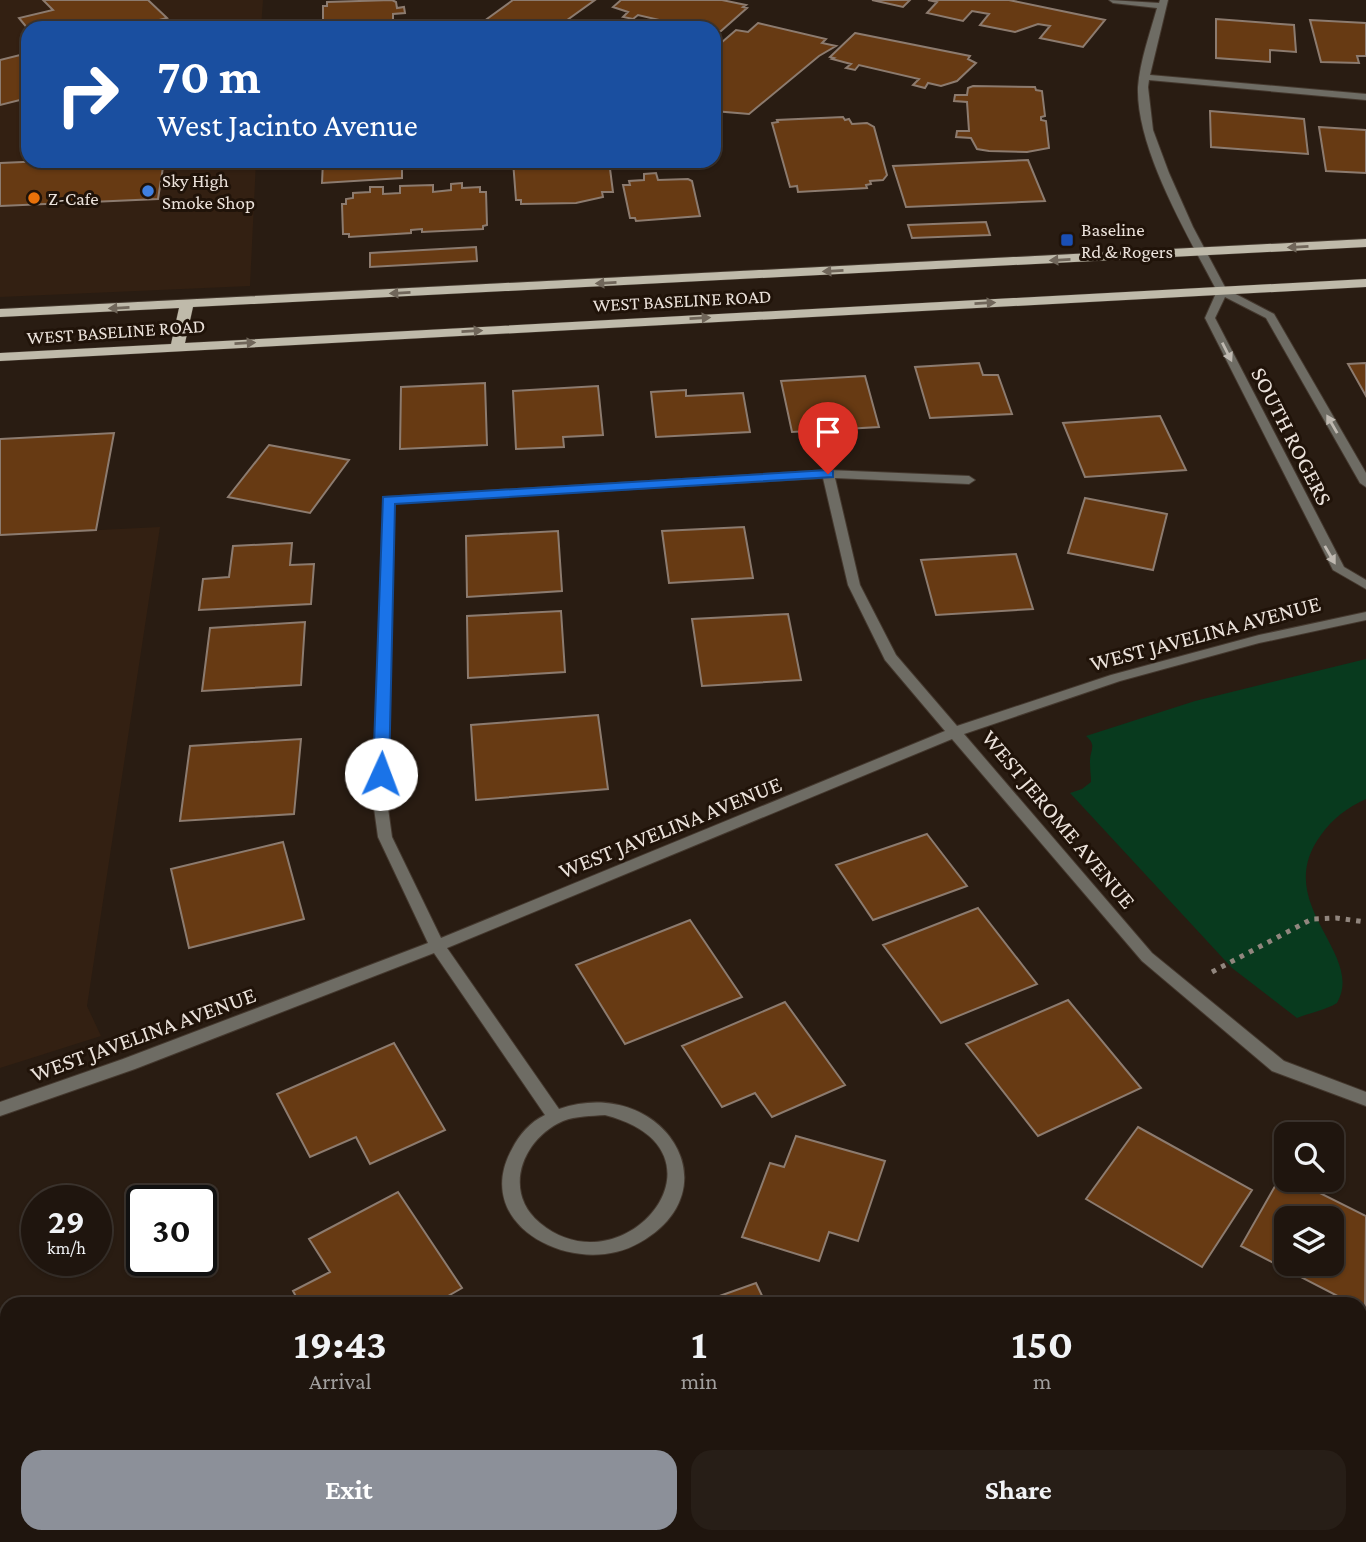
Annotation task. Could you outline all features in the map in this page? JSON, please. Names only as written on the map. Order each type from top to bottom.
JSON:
[{"type":"main road","name":"WEST BASELINE ROAD","points":[[0,313],[1366,243]]},
{"type":"main road","name":"WEST BASELINE ROAD","points":[[0,358],[177,346],[1366,283]]},
{"type":"main road","points":[[177,346],[187,304]]},
{"type":"street","points":[[1113,0],[1162,3],[1143,87],[1149,130],[1183,216],[1222,290]]},
{"type":"street","points":[[1145,77],[1366,97]]},
{"type":"street","name":"SOUTH ROGERS","points":[[1366,483],[1270,316],[1222,290],[1210,318],[1339,570],[1366,585]]},
{"type":"street","points":[[555,1116],[464,989],[438,946],[385,837],[380,801],[388,500],[828,474],[970,480]]},
{"type":"street","name":"WEST JEROME AVENUE","points":[[828,474],[854,586],[890,657],[1147,957],[1278,1066],[1366,1099]]},
{"type":"street","name":"WEST JAVELINA AVENUE","points":[[0,1109],[129,1064],[438,946],[955,732],[1116,678],[1259,639],[1366,615]]},
{"type":"street","points":[[605,1108],[629,1114],[652,1127],[669,1146],[676,1169],[674,1194],[662,1217],[641,1234],[614,1246],[584,1248],[556,1242],[534,1229],[519,1212],[511,1191],[511,1169],[519,1148],[535,1130],[555,1116],[579,1109],[605,1108]]},
{"type":"path","points":[[1183,987],[1312,919],[1336,918],[1366,922]]},
{"type":"shaded area","points":[[0,0],[263,0],[262,21],[21,21],[21,168],[256,168],[250,286],[0,297]]},
{"type":"shaded area","points":[[160,527],[87,1006],[101,1036],[0,1068],[0,535]]},
{"type":"green space","points":[[1366,659],[1366,799],[1341,814],[1321,835],[1308,860],[1306,883],[1311,905],[1340,965],[1343,984],[1337,1003],[1297,1018],[1232,968],[1070,793],[1091,782],[1092,743],[1086,736],[1195,701]]},
{"type":"building","points":[[43,0],[148,0],[167,18],[155,21],[21,21],[19,18],[53,10]]},
{"type":"building","points":[[392,0],[396,2],[397,8],[404,7],[405,13],[393,14],[393,21],[323,21],[323,6],[327,6],[327,2]]},
{"type":"building","points":[[513,0],[595,0],[566,21],[484,21]]},
{"type":"building","points":[[621,0],[722,0],[746,5],[743,7],[747,8],[721,31],[721,21],[664,21],[638,15],[633,19],[623,17],[628,12],[613,7]]},
{"type":"building","points":[[872,0],[910,0],[903,7]]},
{"type":"building","points":[[928,0],[1009,0],[1105,20],[1083,47],[1040,38],[1050,26],[1038,24],[1015,32],[980,25],[989,14],[972,11],[963,21],[927,13],[937,2]]},
{"type":"building","points":[[1216,19],[1294,25],[1296,52],[1270,50],[1270,62],[1216,58]]},
{"type":"building","points":[[1310,20],[1366,23],[1366,56],[1357,56],[1359,63],[1321,62]]},
{"type":"building","points":[[758,23],[826,39],[822,43],[836,46],[819,56],[749,114],[721,112],[721,43],[736,30],[748,32]]},
{"type":"building","points":[[855,33],[970,56],[968,59],[976,63],[957,81],[941,86],[928,83],[925,88],[913,85],[919,79],[859,65],[855,70],[846,68],[851,64],[832,59],[834,58],[830,57]]},
{"type":"building","points":[[21,55],[21,100],[0,105],[0,60]]},
{"type":"building","points":[[1035,87],[1036,90],[1042,91],[1045,116],[1041,117],[1041,120],[1046,121],[1049,148],[1027,152],[989,151],[977,149],[971,138],[956,137],[957,131],[969,131],[967,102],[954,101],[955,95],[967,95],[968,88]]},
{"type":"building","points":[[1210,111],[1304,119],[1308,154],[1211,147]]},
{"type":"building","points":[[843,117],[845,120],[849,119],[852,124],[867,123],[874,127],[887,175],[883,180],[870,181],[871,184],[866,185],[867,188],[798,192],[797,186],[790,187],[772,123],[778,122],[777,120]]},
{"type":"building","points":[[1319,127],[1366,130],[1366,173],[1326,171]]},
{"type":"building","points":[[1028,160],[1045,201],[906,207],[893,166]]},
{"type":"building","points":[[21,162],[21,168],[163,168],[158,199],[0,206],[0,163]]},
{"type":"building","points":[[323,168],[402,168],[402,178],[322,183]]},
{"type":"building","points":[[514,168],[610,168],[613,192],[602,192],[603,197],[576,203],[521,204],[521,200],[516,200]]},
{"type":"building","points":[[656,173],[658,180],[692,181],[700,216],[636,221],[635,218],[630,218],[623,185],[630,185],[629,181],[644,180],[644,174]]},
{"type":"building","points":[[462,183],[462,188],[480,187],[480,192],[486,192],[487,225],[483,226],[483,229],[422,232],[422,229],[411,230],[411,233],[349,237],[349,234],[343,234],[342,204],[346,204],[346,199],[353,198],[353,193],[370,192],[370,187],[383,187],[383,194],[400,193],[400,186],[433,185],[433,192],[451,190],[451,184]]},
{"type":"building","points":[[986,222],[990,235],[912,238],[908,225]]},
{"type":"building","points":[[476,247],[477,261],[370,267],[370,253]]},
{"type":"building","points":[[979,363],[983,375],[998,375],[1012,414],[930,418],[915,367]]},
{"type":"building","points":[[1366,363],[1366,396],[1348,364]]},
{"type":"building","points":[[865,376],[879,427],[792,432],[781,381]]},
{"type":"building","points":[[485,383],[487,445],[400,449],[401,387]]},
{"type":"building","points":[[598,386],[603,435],[563,437],[564,447],[516,449],[513,391]]},
{"type":"building","points":[[686,390],[686,396],[743,393],[750,432],[656,437],[651,392]]},
{"type":"building","points":[[1160,416],[1186,470],[1085,477],[1063,423]]},
{"type":"building","points":[[114,433],[96,530],[0,535],[0,439]]},
{"type":"building","points":[[269,445],[349,460],[310,513],[228,497]]},
{"type":"building","points":[[1085,498],[1167,514],[1153,570],[1068,553]]},
{"type":"building","points":[[744,527],[753,578],[669,583],[662,531]]},
{"type":"building","points":[[558,531],[562,591],[467,597],[466,536]]},
{"type":"building","points":[[292,543],[290,565],[314,564],[311,604],[199,610],[203,579],[229,577],[233,546]]},
{"type":"building","points":[[1016,554],[1033,609],[936,615],[921,560]]},
{"type":"building","points":[[561,611],[565,672],[468,678],[467,616]]},
{"type":"building","points":[[788,614],[801,680],[702,686],[692,619]]},
{"type":"building","points":[[305,622],[301,685],[202,691],[210,628]]},
{"type":"building","points":[[598,715],[608,789],[476,800],[471,725]]},
{"type":"building","points":[[301,739],[294,814],[180,821],[190,746]]},
{"type":"building","points":[[927,834],[967,886],[873,920],[836,865]]},
{"type":"building","points":[[283,842],[304,919],[189,948],[171,869]]},
{"type":"building","points":[[978,908],[1037,984],[941,1023],[883,945]]},
{"type":"building","points":[[690,920],[742,997],[625,1044],[576,965]]},
{"type":"building","points":[[1068,1000],[1141,1088],[1038,1136],[966,1044]]},
{"type":"building","points":[[785,1002],[845,1085],[772,1117],[755,1093],[722,1107],[682,1046]]},
{"type":"building","points":[[394,1043],[445,1130],[370,1164],[356,1137],[310,1157],[277,1094]]},
{"type":"building","points":[[1138,1127],[1252,1190],[1202,1267],[1086,1199]]},
{"type":"building","points":[[796,1136],[885,1161],[858,1241],[829,1232],[819,1261],[742,1237],[770,1163],[784,1167]]},
{"type":"building","points":[[1274,1188],[1274,1192],[1318,1192],[1366,1216],[1365,1297],[1339,1297],[1299,1276],[1344,1276],[1344,1206],[1274,1206],[1274,1263],[1241,1246]]},
{"type":"building","points":[[398,1192],[462,1288],[446,1297],[296,1297],[293,1291],[330,1272],[309,1239]]},
{"type":"building","points":[[756,1283],[763,1297],[717,1297]]},
{"type":"place","name":"Sky High Smoke Shop","points":[[148,191]]},
{"type":"place","name":"Z-Cafe","points":[[34,198]]},
{"type":"place","name":"Baseline Rd & Rogers","points":[[1067,240]]},
{"type":"route","points":[[381,774],[388,500],[828,474]]}]
